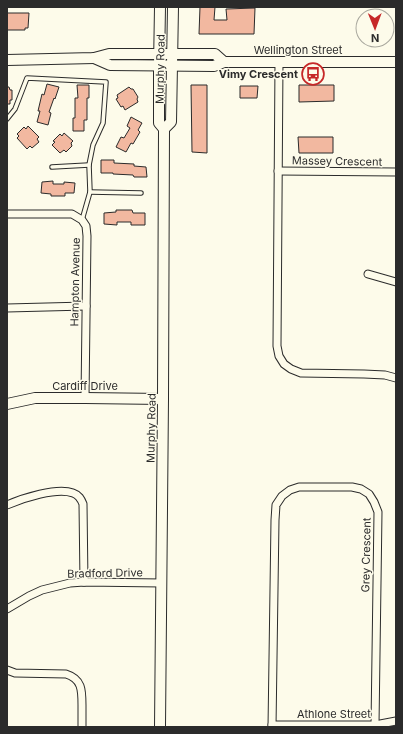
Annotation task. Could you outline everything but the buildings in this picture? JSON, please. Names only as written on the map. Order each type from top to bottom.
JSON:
[{"type":"street","name":"Murphy Road","points":[[160,7],[159,123],[164,129],[160,727]]},
{"type":"street","name":"Murphy Road","points":[[164,129],[171,122],[173,7]]},
{"type":"street","name":"Wellington Street","points":[[7,60],[94,58],[109,54],[215,54],[224,62]]},
{"type":"street","name":"Wellington Street","points":[[94,58],[110,65],[159,66],[214,66],[224,62],[396,62]]},
{"type":"street","points":[[279,62],[277,346],[279,356],[284,364],[291,370],[301,373],[384,375],[396,378]]},
{"type":"street","name":"Massey Crescent","points":[[278,171],[396,172]]},
{"type":"street","points":[[7,214],[72,214],[82,220]]},
{"type":"street","name":"Hampton Avenue","points":[[82,220],[86,226],[87,236],[85,398]]},
{"type":"street","points":[[368,274],[396,282]]},
{"type":"street","points":[[7,308],[86,306]]},
{"type":"street","name":"Cardiff Drive","points":[[7,404],[35,398],[163,399]]},
{"type":"street","name":"Grey Crescent","points":[[272,726],[276,505],[282,496],[290,490],[299,487],[352,487],[361,489],[369,494],[378,512],[374,725]]},
{"type":"street","points":[[7,505],[56,491],[66,491],[74,493],[80,497],[83,504],[84,582]]},
{"type":"street","name":"Bradford Drive","points":[[7,609],[42,590],[70,583],[162,583]]},
{"type":"street","points":[[7,670],[15,673],[66,674],[74,676],[82,690],[82,727]]},
{"type":"street","name":"Athlone Street","points":[[272,726],[374,725],[396,721]]},
{"type":"lane","points":[[7,119],[15,109],[28,78],[106,82],[103,123],[92,145],[89,165],[90,192],[82,220]]},
{"type":"lane","points":[[52,167],[89,165]]},
{"type":"lane","points":[[90,192],[141,193]]},
{"type":"place","name":"Vimy Crescent","points":[[313,74]]}]
